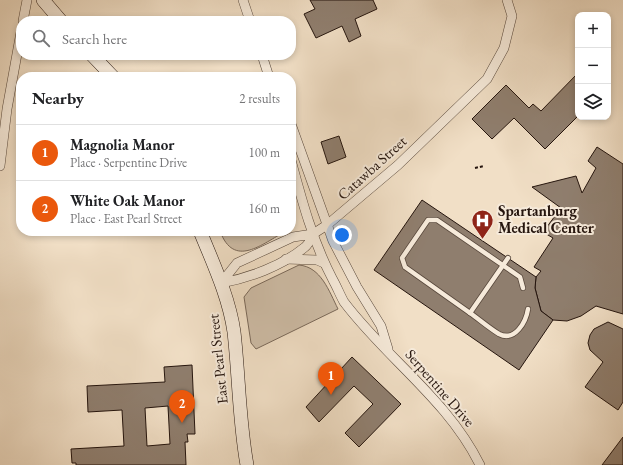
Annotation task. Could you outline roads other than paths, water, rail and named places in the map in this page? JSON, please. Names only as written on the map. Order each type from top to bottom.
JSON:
[{"type":"street","points":[[24,16],[27,0]]},
{"type":"street","points":[[43,0],[57,16]]},
{"type":"street","points":[[243,0],[248,16]]},
{"type":"street","name":"Catawba Street","points":[[221,283],[237,263],[294,237],[313,234],[327,225],[398,165],[487,79],[504,48],[512,16],[507,0]]},
{"type":"street","points":[[0,166],[4,110],[16,55]]},
{"type":"street","points":[[97,60],[108,72]]},
{"type":"street","points":[[264,60],[267,72]]},
{"type":"street","name":"Serpentine Drive","points":[[296,138],[339,254],[381,326],[389,352]]},
{"type":"street","name":"Serpentine Drive","points":[[296,179],[305,213],[324,263],[343,300],[357,318],[446,411],[468,442],[480,465]]},
{"type":"street","name":"Catawba Street","points":[[221,283],[245,278],[286,259],[306,246],[313,234]]},
{"type":"street","name":"East Pearl Street","points":[[202,236],[221,283],[234,331],[239,409],[247,465]]},
{"type":"street","name":"Catawba Street","points":[[286,259],[317,260],[324,263]]},
{"type":"lane","points":[[523,288],[520,277],[437,220],[433,219],[428,220],[402,258],[405,267],[500,335],[509,335],[517,332],[527,318],[528,309]]},
{"type":"lane","points":[[470,313],[508,258]]},
{"type":"place","name":"Spartanburg Medical Center","points":[[483,240]]},
{"type":"place","name":"Magnolia Manor","points":[[331,395]]},
{"type":"place","name":"White Oak Manor","points":[[182,423]]}]
